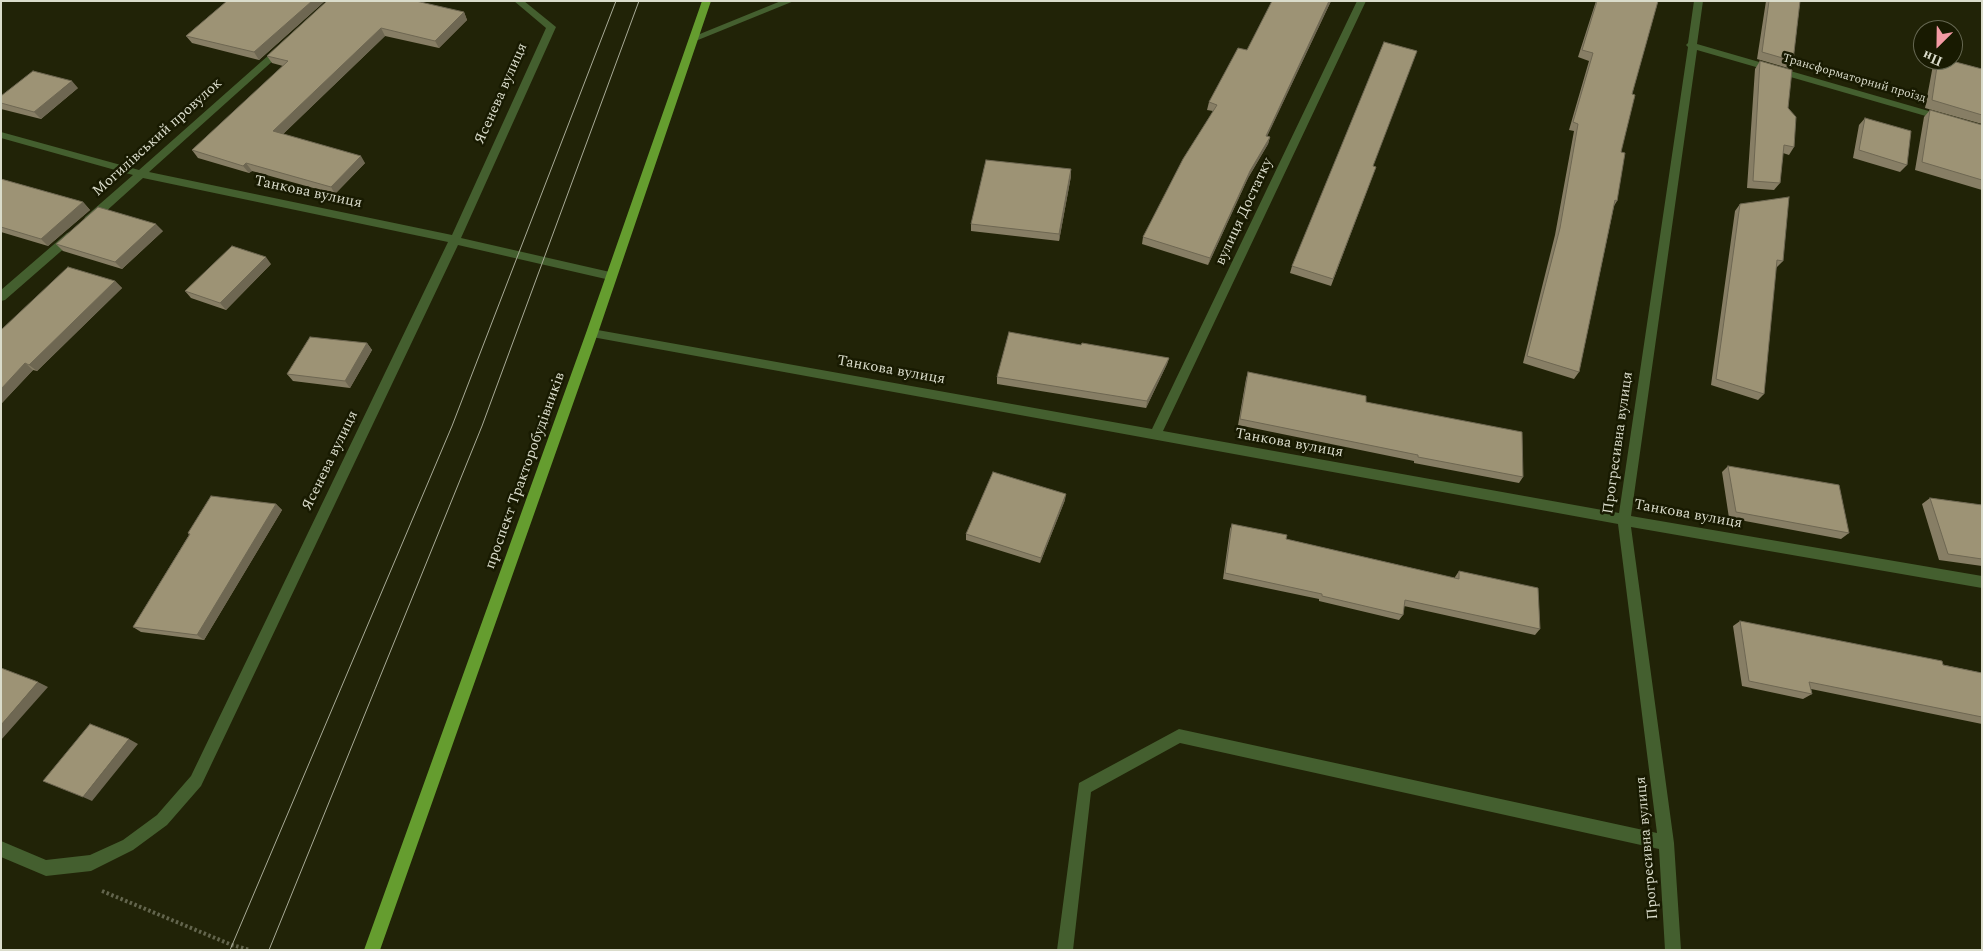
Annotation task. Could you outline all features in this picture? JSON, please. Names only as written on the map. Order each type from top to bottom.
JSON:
[{"type":"main road","name":"проспект Тракторобудівників","points":[[372,950],[592,333],[610,276],[707,1]]},
{"type":"street","name":"Ясенева вулиця","points":[[1,849],[46,868],[91,863],[128,846],[162,820],[196,781],[455,240],[551,27],[518,1]]},
{"type":"street","points":[[695,38],[790,1]]},
{"type":"street","name":"вулиця Достатку","points":[[1155,436],[1362,1]]},
{"type":"street","name":"Прогресивна вулиця","points":[[1673,950],[1666,842],[1624,520],[1691,45],[1699,1]]},
{"type":"street","name":"Могилівський провулок","points":[[1,297],[289,41]]},
{"type":"street","name":"Трансформаторний проїзд","points":[[1691,45],[1954,121]]},
{"type":"street","name":"Танкова вулиця","points":[[1,135],[140,174],[455,240],[610,276]]},
{"type":"street","name":"Танкова вулиця","points":[[592,333],[1155,436],[1982,582]]},
{"type":"street","points":[[1065,950],[1084,788],[1180,736],[1666,842]]},
{"type":"path","points":[[99,890],[232,945],[250,950]]},
{"type":"building","points":[[227,1],[312,1],[254,52],[186,36]]},
{"type":"building","points":[[327,1],[416,1],[464,12],[435,41],[381,28],[273,131],[361,156],[331,187],[246,163],[243,166],[192,150],[288,61],[267,56]]},
{"type":"building","points":[[1272,1],[1329,1],[1266,136],[1270,137],[1250,171],[1210,258],[1143,237],[1183,159],[1217,105],[1209,102],[1238,48],[1247,50]]},
{"type":"building","points":[[1597,1],[1658,1],[1632,94],[1635,95],[1621,152],[1625,153],[1617,201],[1615,200],[1579,372],[1527,356],[1560,228],[1578,124],[1573,122],[1593,53],[1582,50]]},
{"type":"building","points":[[1769,1],[1800,1],[1793,61],[1762,52]]},
{"type":"building","points":[[1384,42],[1417,51],[1373,166],[1376,167],[1333,279],[1292,266]]},
{"type":"building","points":[[1760,61],[1792,70],[1788,108],[1796,117],[1794,147],[1784,145],[1780,183],[1753,181]]},
{"type":"building","points":[[1963,64],[1982,69],[1982,115],[1932,100],[1936,70],[1963,70]]},
{"type":"building","points":[[33,71],[72,81],[34,112],[1,103],[1,96]]},
{"type":"building","points":[[1930,110],[1982,125],[1982,180],[1922,162]]},
{"type":"building","points":[[1865,118],[1911,131],[1907,165],[1859,150]]},
{"type":"building","points":[[986,160],[1071,169],[1059,234],[971,224]]},
{"type":"building","points":[[1,179],[83,202],[41,239],[1,227]]},
{"type":"building","points":[[1789,197],[1783,261],[1777,260],[1764,394],[1716,379],[1740,204]]},
{"type":"building","points":[[98,207],[156,224],[115,262],[56,244]]},
{"type":"building","points":[[232,246],[266,257],[220,303],[185,291]]},
{"type":"building","points":[[68,267],[115,281],[29,365],[25,363],[1,389],[1,330]]},
{"type":"building","points":[[1009,332],[1169,358],[1147,401],[997,377]]},
{"type":"building","points":[[310,337],[367,343],[345,381],[287,374]]},
{"type":"building","points":[[1248,372],[1366,396],[1366,402],[1522,432],[1523,477],[1240,419]]},
{"type":"building","points":[[1728,466],[1839,485],[1849,533],[1736,512]]},
{"type":"building","points":[[993,472],[1066,494],[1041,558],[966,534]]},
{"type":"building","points":[[211,496],[276,504],[197,635],[133,627],[190,534],[188,533]]},
{"type":"building","points":[[1930,498],[1982,505],[1982,559],[1948,554]]},
{"type":"building","points":[[1232,524],[1287,535],[1286,539],[1459,579],[1459,571],[1538,588],[1540,629],[1405,600],[1403,615],[1322,596],[1322,594],[1225,573]]},
{"type":"building","points":[[1740,621],[1942,661],[1943,665],[1982,673],[1982,717],[1809,682],[1812,694],[1749,681]]},
{"type":"building","points":[[1,668],[38,682],[1,725]]},
{"type":"building","points":[[90,724],[129,739],[83,797],[43,781]]},
{"type":"tram line","points":[[230,950],[452,426],[616,1]]},
{"type":"tram line","points":[[269,950],[482,426],[639,1]]}]
